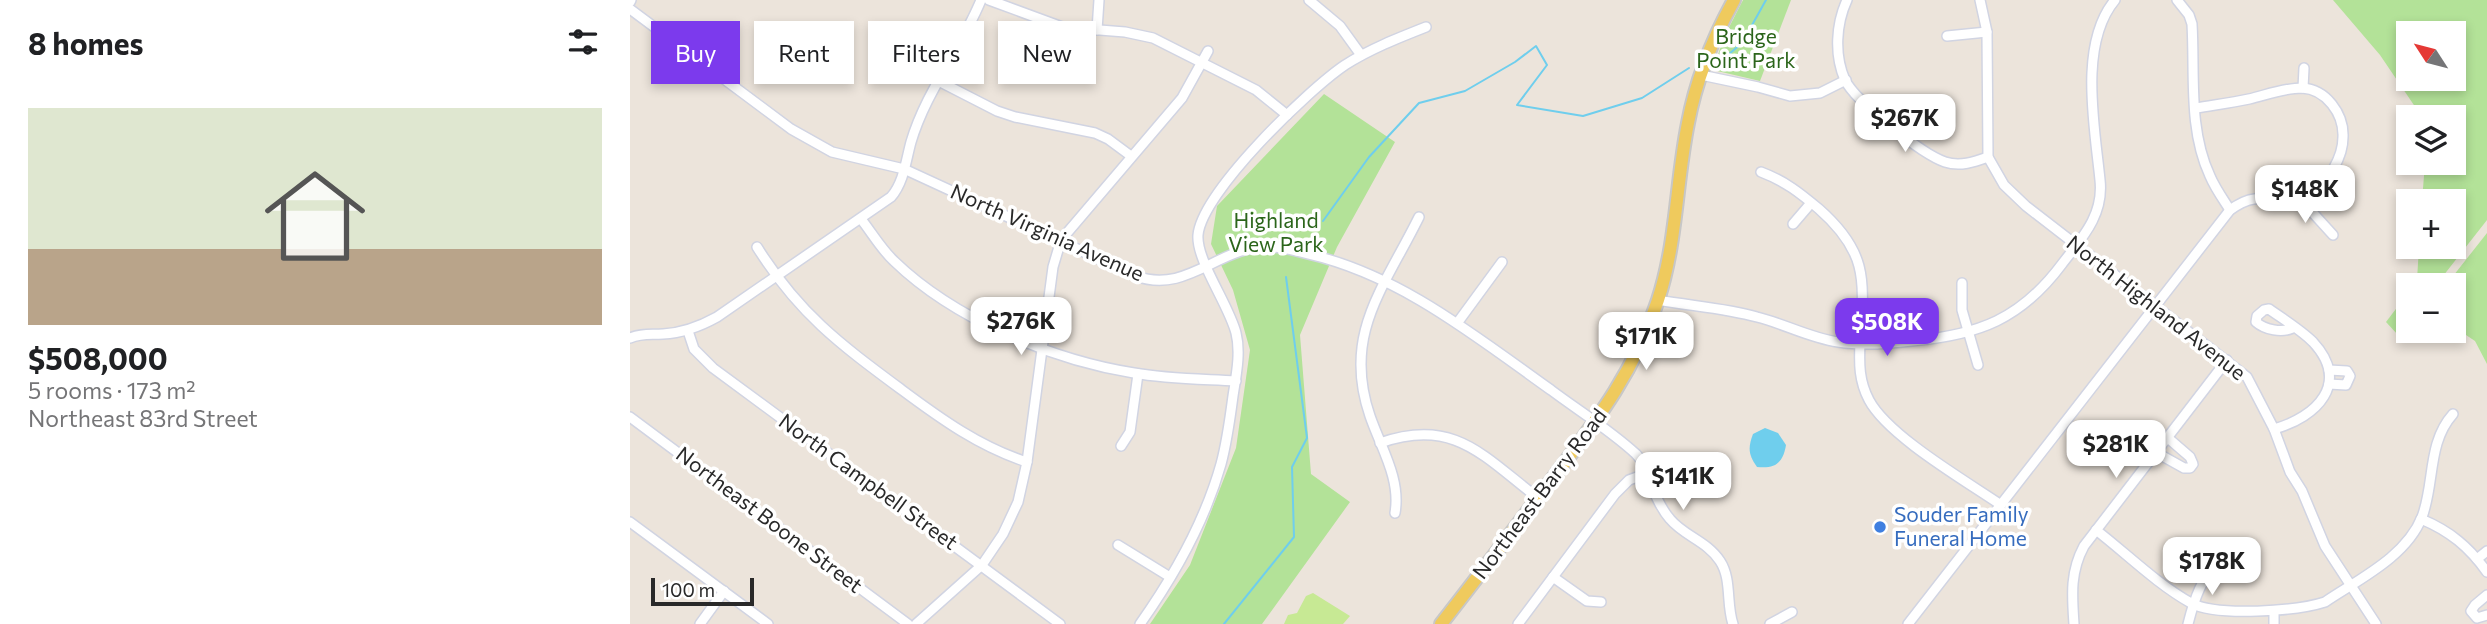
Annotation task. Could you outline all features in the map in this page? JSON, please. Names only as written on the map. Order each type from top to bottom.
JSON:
[{"type":"main road","name":"Northeast Barry Road","points":[[1441,624],[1595,423],[1624,379],[1658,300],[1672,249],[1688,123],[1701,75],[1718,29],[1734,0]]},
{"type":"street","points":[[971,21],[981,0]]},
{"type":"street","points":[[989,0],[1051,24],[1140,34],[1167,44],[1256,90],[1287,115]]},
{"type":"street","points":[[1097,30],[1099,0]]},
{"type":"street","points":[[1309,0],[1340,26],[1361,55]]},
{"type":"street","points":[[1847,0],[1841,12],[1839,57],[1846,80],[1873,111],[1935,157],[1959,164],[1988,158]]},
{"type":"street","name":"North Highland Avenue","points":[[1980,0],[1987,32],[1988,158],[2004,185],[2076,246],[2243,372],[2274,429],[2290,472],[2302,491],[2325,546],[2376,624]]},
{"type":"street","points":[[1658,300],[1748,315],[1818,338],[1860,344],[1931,340],[1969,333],[2005,316],[2036,295],[2076,246],[2092,224],[2098,210],[2101,184],[2092,107],[2093,71],[2099,29],[2115,0]]},
{"type":"street","points":[[2177,0],[2189,15],[2192,24],[2193,85],[2198,139],[2204,162],[2230,209]]},
{"type":"street","name":"North Virginia Avenue","points":[[630,9],[791,129],[818,146],[904,169],[1146,279],[1171,281],[1243,250],[1270,247],[1344,263],[1386,282],[1458,322],[1636,454],[1671,521],[1705,545],[1720,562],[1726,578],[1734,624]]},
{"type":"street","points":[[1140,624],[1170,577],[1210,498],[1221,463],[1236,381],[1237,336],[1198,244],[1204,213],[1222,186],[1319,84],[1361,55],[1426,27]]},
{"type":"street","points":[[1947,36],[1987,32]]},
{"type":"street","points":[[916,624],[982,565],[1003,534],[1018,502],[1027,462],[1053,267],[1061,240],[1182,98],[1208,51]]},
{"type":"street","points":[[2303,88],[2304,68]]},
{"type":"street","points":[[1701,75],[1790,96],[1820,93],[1846,80]]},
{"type":"street","points":[[630,338],[642,334],[688,331],[717,317],[861,219],[895,192],[900,184],[918,123],[937,84]]},
{"type":"street","points":[[942,84],[997,111],[1095,133],[1131,156]]},
{"type":"street","points":[[1908,624],[2230,209],[2254,199],[2293,199],[2306,196],[2323,183],[2342,146],[2344,135],[2340,116],[2334,107],[2319,94],[2303,88],[2196,108]]},
{"type":"street","points":[[1761,172],[1782,180],[1811,203],[1835,225],[1857,256],[1862,279],[1859,371],[1869,399],[1879,415],[1894,430],[2001,505]]},
{"type":"street","points":[[2306,196],[2314,213],[2333,235]]},
{"type":"street","points":[[1793,225],[1811,203]]},
{"type":"street","points":[[1395,513],[1397,489],[1365,401],[1360,364],[1361,342],[1367,321],[1419,217]]},
{"type":"street","points":[[861,219],[884,250],[913,277],[991,327],[1067,358],[1138,374],[1236,381]]},
{"type":"street","points":[[757,247],[775,276],[814,321],[854,355],[957,429],[993,449],[1027,462]]},
{"type":"street","points":[[1458,322],[1502,262]]},
{"type":"street","points":[[1962,283],[1962,310],[1978,365]]},
{"type":"street","points":[[2274,429],[2300,419],[2314,409],[2329,384],[2329,370],[2316,347],[2304,334],[2293,328]]},
{"type":"street","name":"North Campbell Street","points":[[688,331],[694,349],[707,363],[1060,624]]},
{"type":"street","points":[[2074,624],[2071,594],[2073,572],[2079,556],[2096,530],[2227,360]]},
{"type":"street","points":[[2329,370],[2347,371],[2350,376],[2346,384],[2329,384]]},
{"type":"street","points":[[1121,446],[1130,432],[1138,374]]},
{"type":"street","points":[[2096,530],[2193,604],[2225,610],[2274,611],[2313,606],[2325,602],[2404,546],[2421,519],[2443,425],[2453,414]]},
{"type":"street","name":"Northeast Boone Street","points":[[630,417],[908,624]]},
{"type":"street","points":[[1380,443],[1420,433],[1445,435],[1481,455],[1538,498]]},
{"type":"street","points":[[2157,453],[2184,468],[2190,468],[2193,464],[2193,459],[2168,438]]},
{"type":"street","points":[[1518,624],[1615,494],[1629,480],[1648,473]]},
{"type":"street","points":[[2421,519],[2441,527],[2459,539],[2487,572]]},
{"type":"street","points":[[630,522],[768,624]]},
{"type":"street","points":[[1118,545],[1170,577]]},
{"type":"street","points":[[2477,559],[2487,551]]},
{"type":"street","points":[[2188,624],[2193,604],[2212,567],[2220,559]]},
{"type":"street","points":[[1553,577],[1587,601],[1601,602]]},
{"type":"street","points":[[700,624],[724,591]]},
{"type":"street","points":[[2487,595],[2475,604],[2471,611],[2477,618],[2487,615]]},
{"type":"street","points":[[2274,611],[2274,624]]},
{"type":"street","points":[[1770,624],[1792,612]]},
{"type":"green space","name":"Bridge Point Park","points":[[1743,0],[1791,0],[1760,81],[1713,70],[1724,37]]},
{"type":"green space","points":[[2333,0],[2487,0],[2487,220],[2466,247],[2466,189],[2423,189],[2424,175],[2466,175],[2466,105],[2414,105],[2404,91],[2466,91],[2466,21],[2396,21],[2396,79],[2380,55]]},
{"type":"green space","name":"Highland View Park","points":[[1324,94],[1395,142],[1337,247],[1300,335],[1311,474],[1350,502],[1262,624],[1150,624],[1190,565],[1236,448],[1250,350],[1233,290],[1211,244],[1217,206]]},
{"type":"green space","points":[[2487,233],[2487,364],[2475,341],[2466,335],[2466,273],[2455,273]]},
{"type":"green space","points":[[2418,259],[2456,259],[2445,273],[2417,273]]},
{"type":"green space","points":[[2396,309],[2396,333],[2386,322]]},
{"type":"green space","points":[[1313,593],[1350,616],[1343,624],[1284,624],[1288,615],[1297,613],[1306,596]]},
{"type":"water","points":[[1765,428],[1778,433],[1786,445],[1783,456],[1777,463],[1769,467],[1757,467],[1750,455],[1750,443],[1753,434]]},
{"type":"waterway","points":[[1722,60],[1742,43],[1766,0]]},
{"type":"waterway","points":[[1323,221],[1369,157],[1419,103],[1465,91],[1515,62],[1536,46],[1547,65],[1517,105],[1583,116],[1642,98],[1689,68]]},
{"type":"waterway","points":[[1224,624],[1294,537],[1292,467],[1307,438],[1286,277]]},
{"type":"place","name":"Souder Family Funeral Home","points":[[1880,527]]}]
